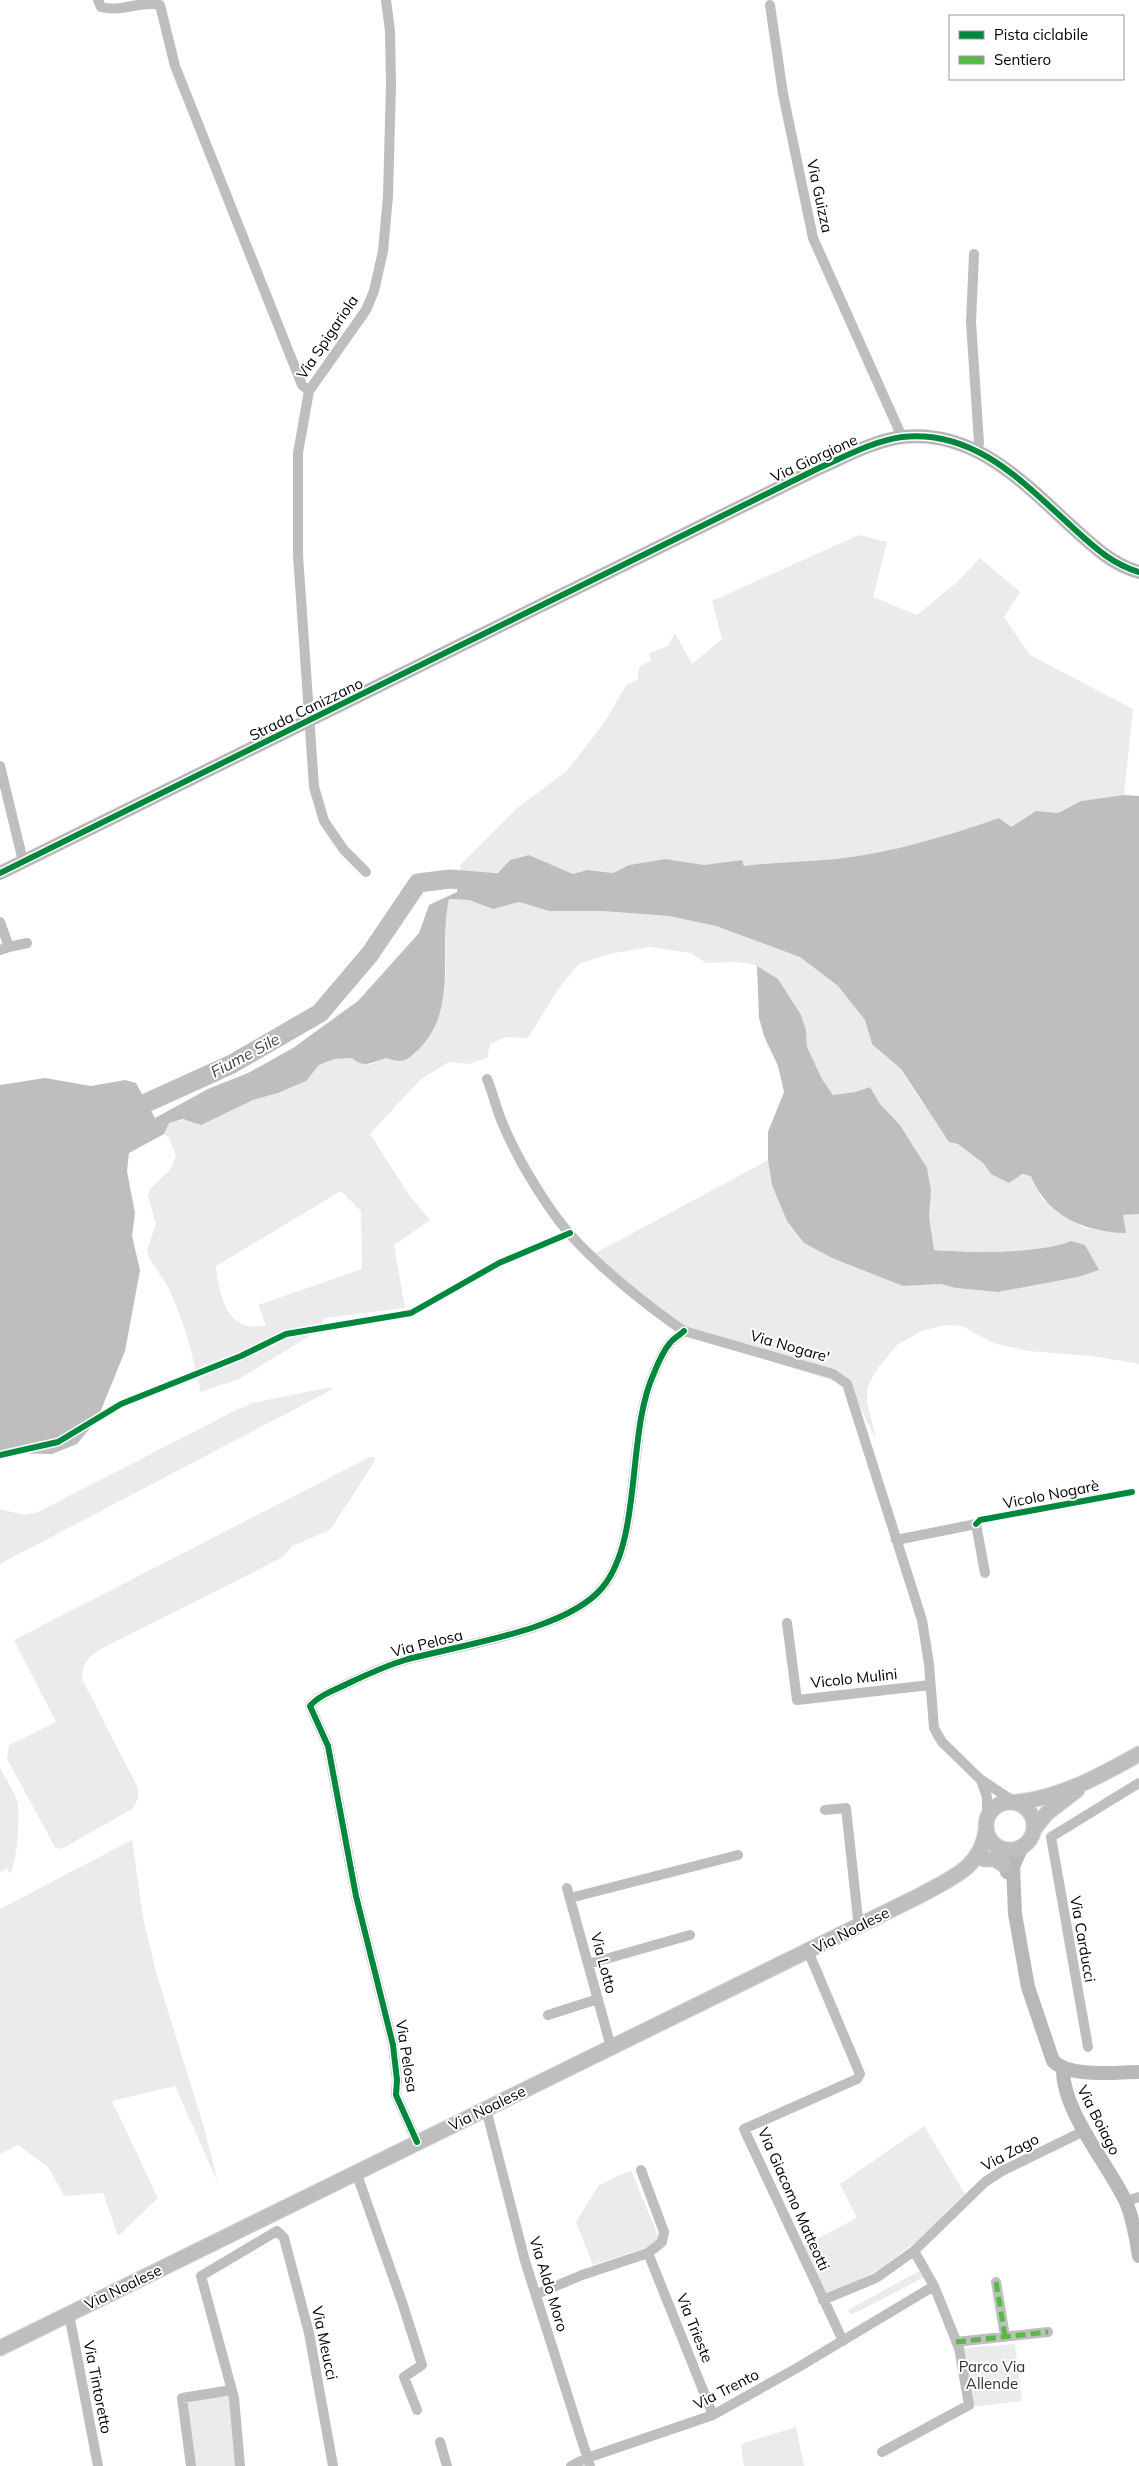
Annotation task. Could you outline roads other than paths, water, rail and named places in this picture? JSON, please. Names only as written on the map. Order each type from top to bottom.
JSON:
[{"type":"main road","points":[[986,1823],[989,1839],[999,1848],[1011,1850],[1022,1846],[1032,1836],[1034,1829],[1047,1813],[1091,1780],[1139,1754]]},
{"type":"main road","points":[[1004,1865],[995,1859],[978,1862],[983,1846],[986,1823],[995,1806],[1041,1797],[1091,1780]]},
{"type":"main road","points":[[1015,1802],[1030,1812],[1034,1829]]},
{"type":"main road","name":"Via Noalese","points":[[0,2348],[862,1925],[919,1896],[999,1848]]},
{"type":"street","points":[[98,0],[101,7],[112,10],[152,2],[160,5],[175,66],[302,385],[308,391]]},
{"type":"street","name":"Via Spigariola","points":[[366,872],[344,850],[324,821],[314,787],[308,722],[298,555],[297,468],[302,420],[308,391],[366,310],[374,291],[384,251],[388,196],[391,84],[390,31],[386,0]]},
{"type":"street","name":"Via Guizza","points":[[770,6],[783,94],[813,238],[902,437]]},
{"type":"street","points":[[974,254],[971,322],[979,442],[977,450]]},
{"type":"street","name":"Via Giorgione","points":[[621,566],[817,468],[875,444],[902,437],[926,437],[952,441],[977,450],[1015,475],[1106,557],[1128,569],[1139,572]]},
{"type":"street","name":"Strada Canizzano","points":[[0,873],[621,566]]},
{"type":"street","points":[[0,766],[23,861]]},
{"type":"street","points":[[0,922],[4,948],[27,943]]},
{"type":"street","name":"Via Nogare'","points":[[487,1079],[502,1123],[535,1184],[578,1243],[668,1320],[684,1331],[833,1374],[847,1384],[922,1620],[932,1719],[937,1735],[980,1779],[1015,1802]]},
{"type":"street","name":"Via Pelosa","points":[[417,2142],[396,2095],[398,2080],[393,2045],[356,1896],[328,1746],[310,1706],[328,1694],[380,1668],[501,1637],[565,1616],[589,1601],[602,1588],[612,1572],[622,1546],[639,1429],[649,1382],[670,1343],[684,1331]]},
{"type":"street","points":[[896,1540],[976,1524],[985,1573]]},
{"type":"street","name":"Vicolo Mulini","points":[[787,1623],[797,1700],[930,1685]]},
{"type":"street","name":"Via Nogare'","points":[[980,1779],[987,1797],[986,1823]]},
{"type":"street","name":"Via Carducci","points":[[1088,2047],[1051,1837],[1139,1783]]},
{"type":"street","points":[[825,1810],[846,1808],[858,1919],[862,1925]]},
{"type":"street","name":"Via Boiago","points":[[1022,1846],[1013,1867],[1012,1882],[1021,1956],[1028,1987],[1049,2051],[1053,2061],[1063,2069],[1063,2084],[1084,2131],[1132,2199],[1139,2256]]},
{"type":"street","name":"Via Boiago","points":[[999,1848],[1012,1882]]},
{"type":"street","name":"Via Lotto","points":[[611,2047],[569,1893],[738,1855]]},
{"type":"street","points":[[588,1964],[690,1935]]},
{"type":"street","name":"Via Giacomo Matteotti","points":[[808,1951],[860,2074],[857,2079],[744,2129],[823,2300]]},
{"type":"street","points":[[548,2015],[598,1999]]},
{"type":"street","points":[[1063,2069],[1088,2072],[1139,2072]]},
{"type":"street","name":"Via Aldo Moro","points":[[486,2109],[525,2260],[588,2462]]},
{"type":"street","name":"Via Zago","points":[[823,2300],[876,2278],[914,2251],[990,2178],[1084,2131]]},
{"type":"street","points":[[537,2294],[582,2275],[648,2253],[662,2242],[664,2232],[641,2170]]},
{"type":"street","points":[[356,2172],[422,2365],[404,2377],[416,2410]]},
{"type":"street","name":"Via Meucci","points":[[272,2213],[278,2231],[284,2238],[309,2333],[333,2466]]},
{"type":"street","points":[[240,2466],[232,2390],[201,2276],[278,2231]]},
{"type":"street","points":[[882,2452],[969,2405],[956,2342],[934,2286],[914,2251]]},
{"type":"street","name":"Via Trieste","points":[[648,2253],[713,2415]]},
{"type":"street","points":[[996,2282],[1005,2336]]},
{"type":"street","name":"Via Trento","points":[[571,2466],[588,2462],[713,2415],[843,2342],[934,2286]]},
{"type":"street","points":[[823,2300],[843,2342]]},
{"type":"street","name":"Via Tintoretto","points":[[69,2314],[98,2466]]},
{"type":"street","points":[[956,2342],[1048,2332]]},
{"type":"street","points":[[191,2466],[182,2398],[199,2393],[232,2390]]},
{"type":"street","points":[[440,2442],[447,2466]]},
{"type":"waterway","name":"Fiume Sile","points":[[124,1113],[232,1064],[320,1013],[370,954],[418,883],[450,879],[514,884]]},
{"type":"park label","name":"Parco Via Allende","points":[[992,2374]]}]
